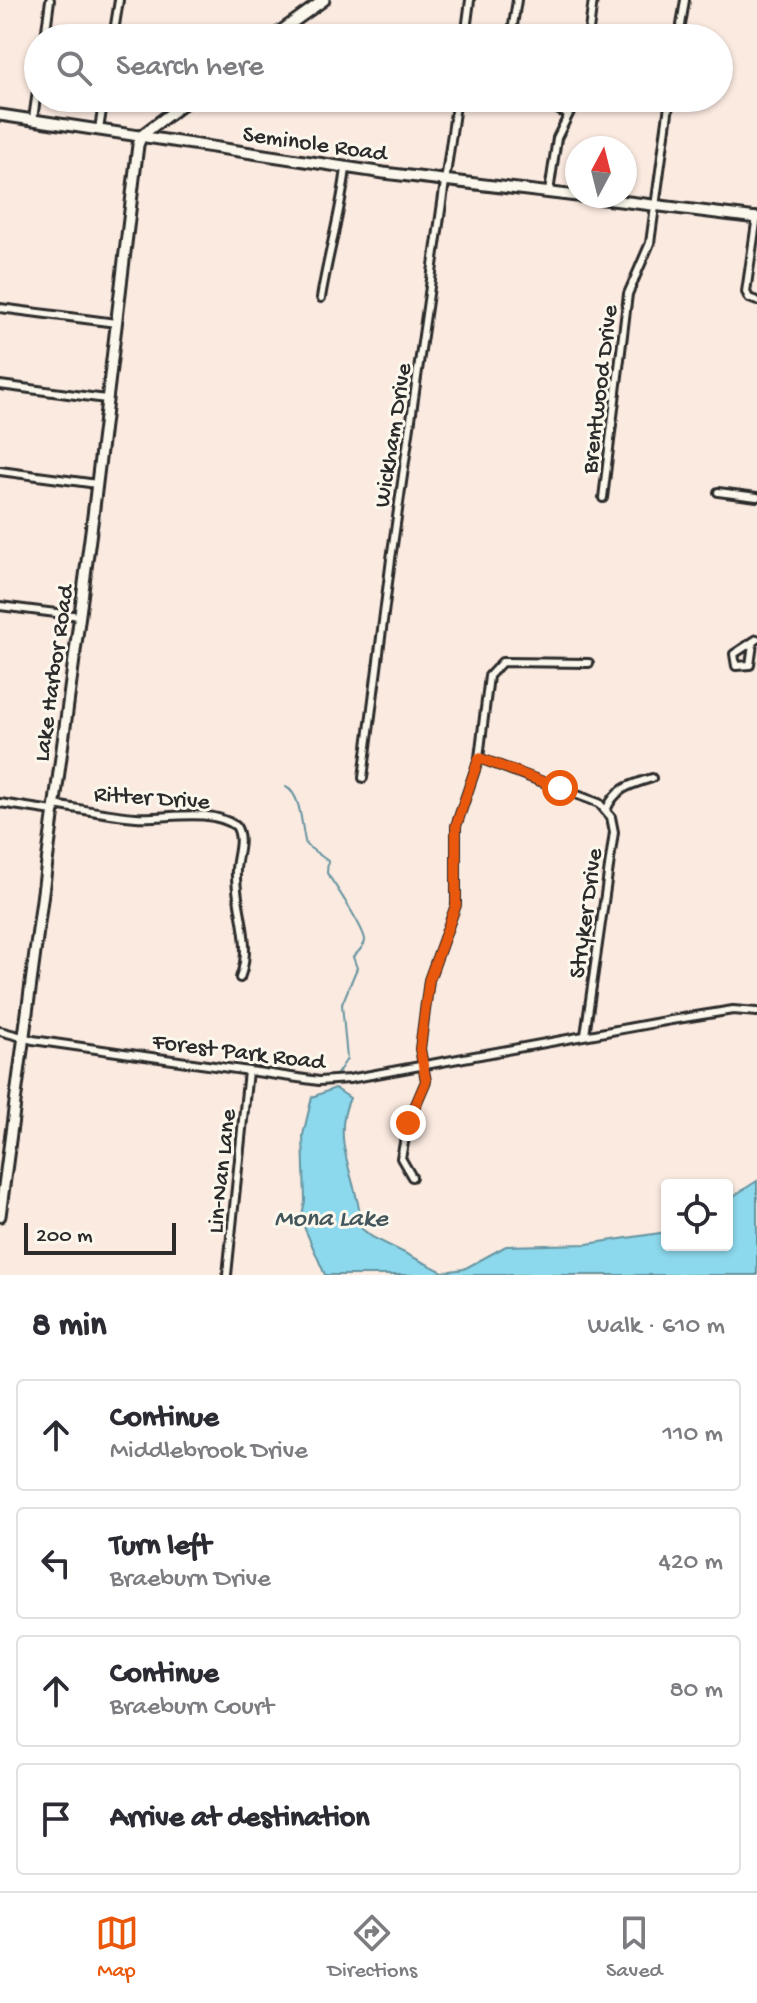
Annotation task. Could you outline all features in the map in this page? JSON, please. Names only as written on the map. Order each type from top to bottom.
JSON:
[{"type":"street","points":[[47,24],[50,0]]},
{"type":"street","points":[[115,24],[119,0]]},
{"type":"street","points":[[291,24],[324,0]]},
{"type":"street","points":[[467,24],[470,0]]},
{"type":"street","points":[[513,24],[517,0]]},
{"type":"street","points":[[590,24],[593,0]]},
{"type":"street","points":[[681,24],[685,0]]},
{"type":"street","points":[[33,119],[34,112]]},
{"type":"street","points":[[99,129],[102,112]]},
{"type":"street","points":[[142,135],[172,112]]},
{"type":"street","name":"Wickham Drive","points":[[363,778],[455,112]]},
{"type":"street","points":[[563,112],[568,115]]},
{"type":"street","points":[[549,192],[557,138],[570,112]]},
{"type":"street","name":"Brentwood Drive","points":[[603,498],[628,294],[650,243],[668,112]]},
{"type":"street","name":"Seminole Road","points":[[0,115],[346,168],[565,194]]},
{"type":"street","name":"Lake Harbor Road","points":[[0,1216],[80,616],[138,145],[142,135]]},
{"type":"street","points":[[321,298],[329,245],[342,205],[346,168]]},
{"type":"street","name":"Seminole Road","points":[[637,203],[757,218]]},
{"type":"street","points":[[757,218],[746,292],[749,298],[757,301]]},
{"type":"street","points":[[0,308],[116,323]]},
{"type":"street","points":[[0,385],[106,399]]},
{"type":"street","points":[[0,471],[97,484]]},
{"type":"street","points":[[718,492],[757,497]]},
{"type":"street","points":[[0,606],[80,616]]},
{"type":"street","points":[[412,1177],[401,1158],[408,1123],[426,1081],[420,1049],[429,980],[456,905],[456,826],[479,758],[489,676],[495,666],[515,662],[589,663]]},
{"type":"street","points":[[479,758],[599,803],[606,810],[613,794],[620,789],[652,778]]},
{"type":"street","points":[[0,803],[54,808]]},
{"type":"street","name":"Ritter Drive","points":[[54,808],[135,817],[217,819],[236,826],[240,841],[237,892],[246,954],[240,978]]},
{"type":"street","name":"Stryker Drive","points":[[585,1035],[614,832],[606,810]]},
{"type":"street","name":"Forest Park Road","points":[[0,1031],[23,1038],[324,1081],[728,1011],[757,1012]]},
{"type":"street","name":"Lin-Nan Lane","points":[[227,1275],[248,1071]]},
{"type":"water","name":"Mona Lake","points":[[335,1088],[350,1098],[344,1115],[344,1147],[361,1228],[372,1237],[443,1272],[464,1269],[506,1246],[587,1244],[661,1233],[661,1251],[733,1251],[733,1196],[757,1181],[757,1275],[325,1275],[301,1220],[305,1201],[303,1135],[312,1097]]},
{"type":"waterway","points":[[286,787],[298,804],[306,845],[328,861],[327,873],[355,917],[365,941],[353,957],[357,968],[342,1004],[347,1059],[335,1077]]},
{"type":"route","points":[[408,1123],[426,1081],[420,1049],[429,980],[456,905],[456,826],[479,758],[560,788]]}]
